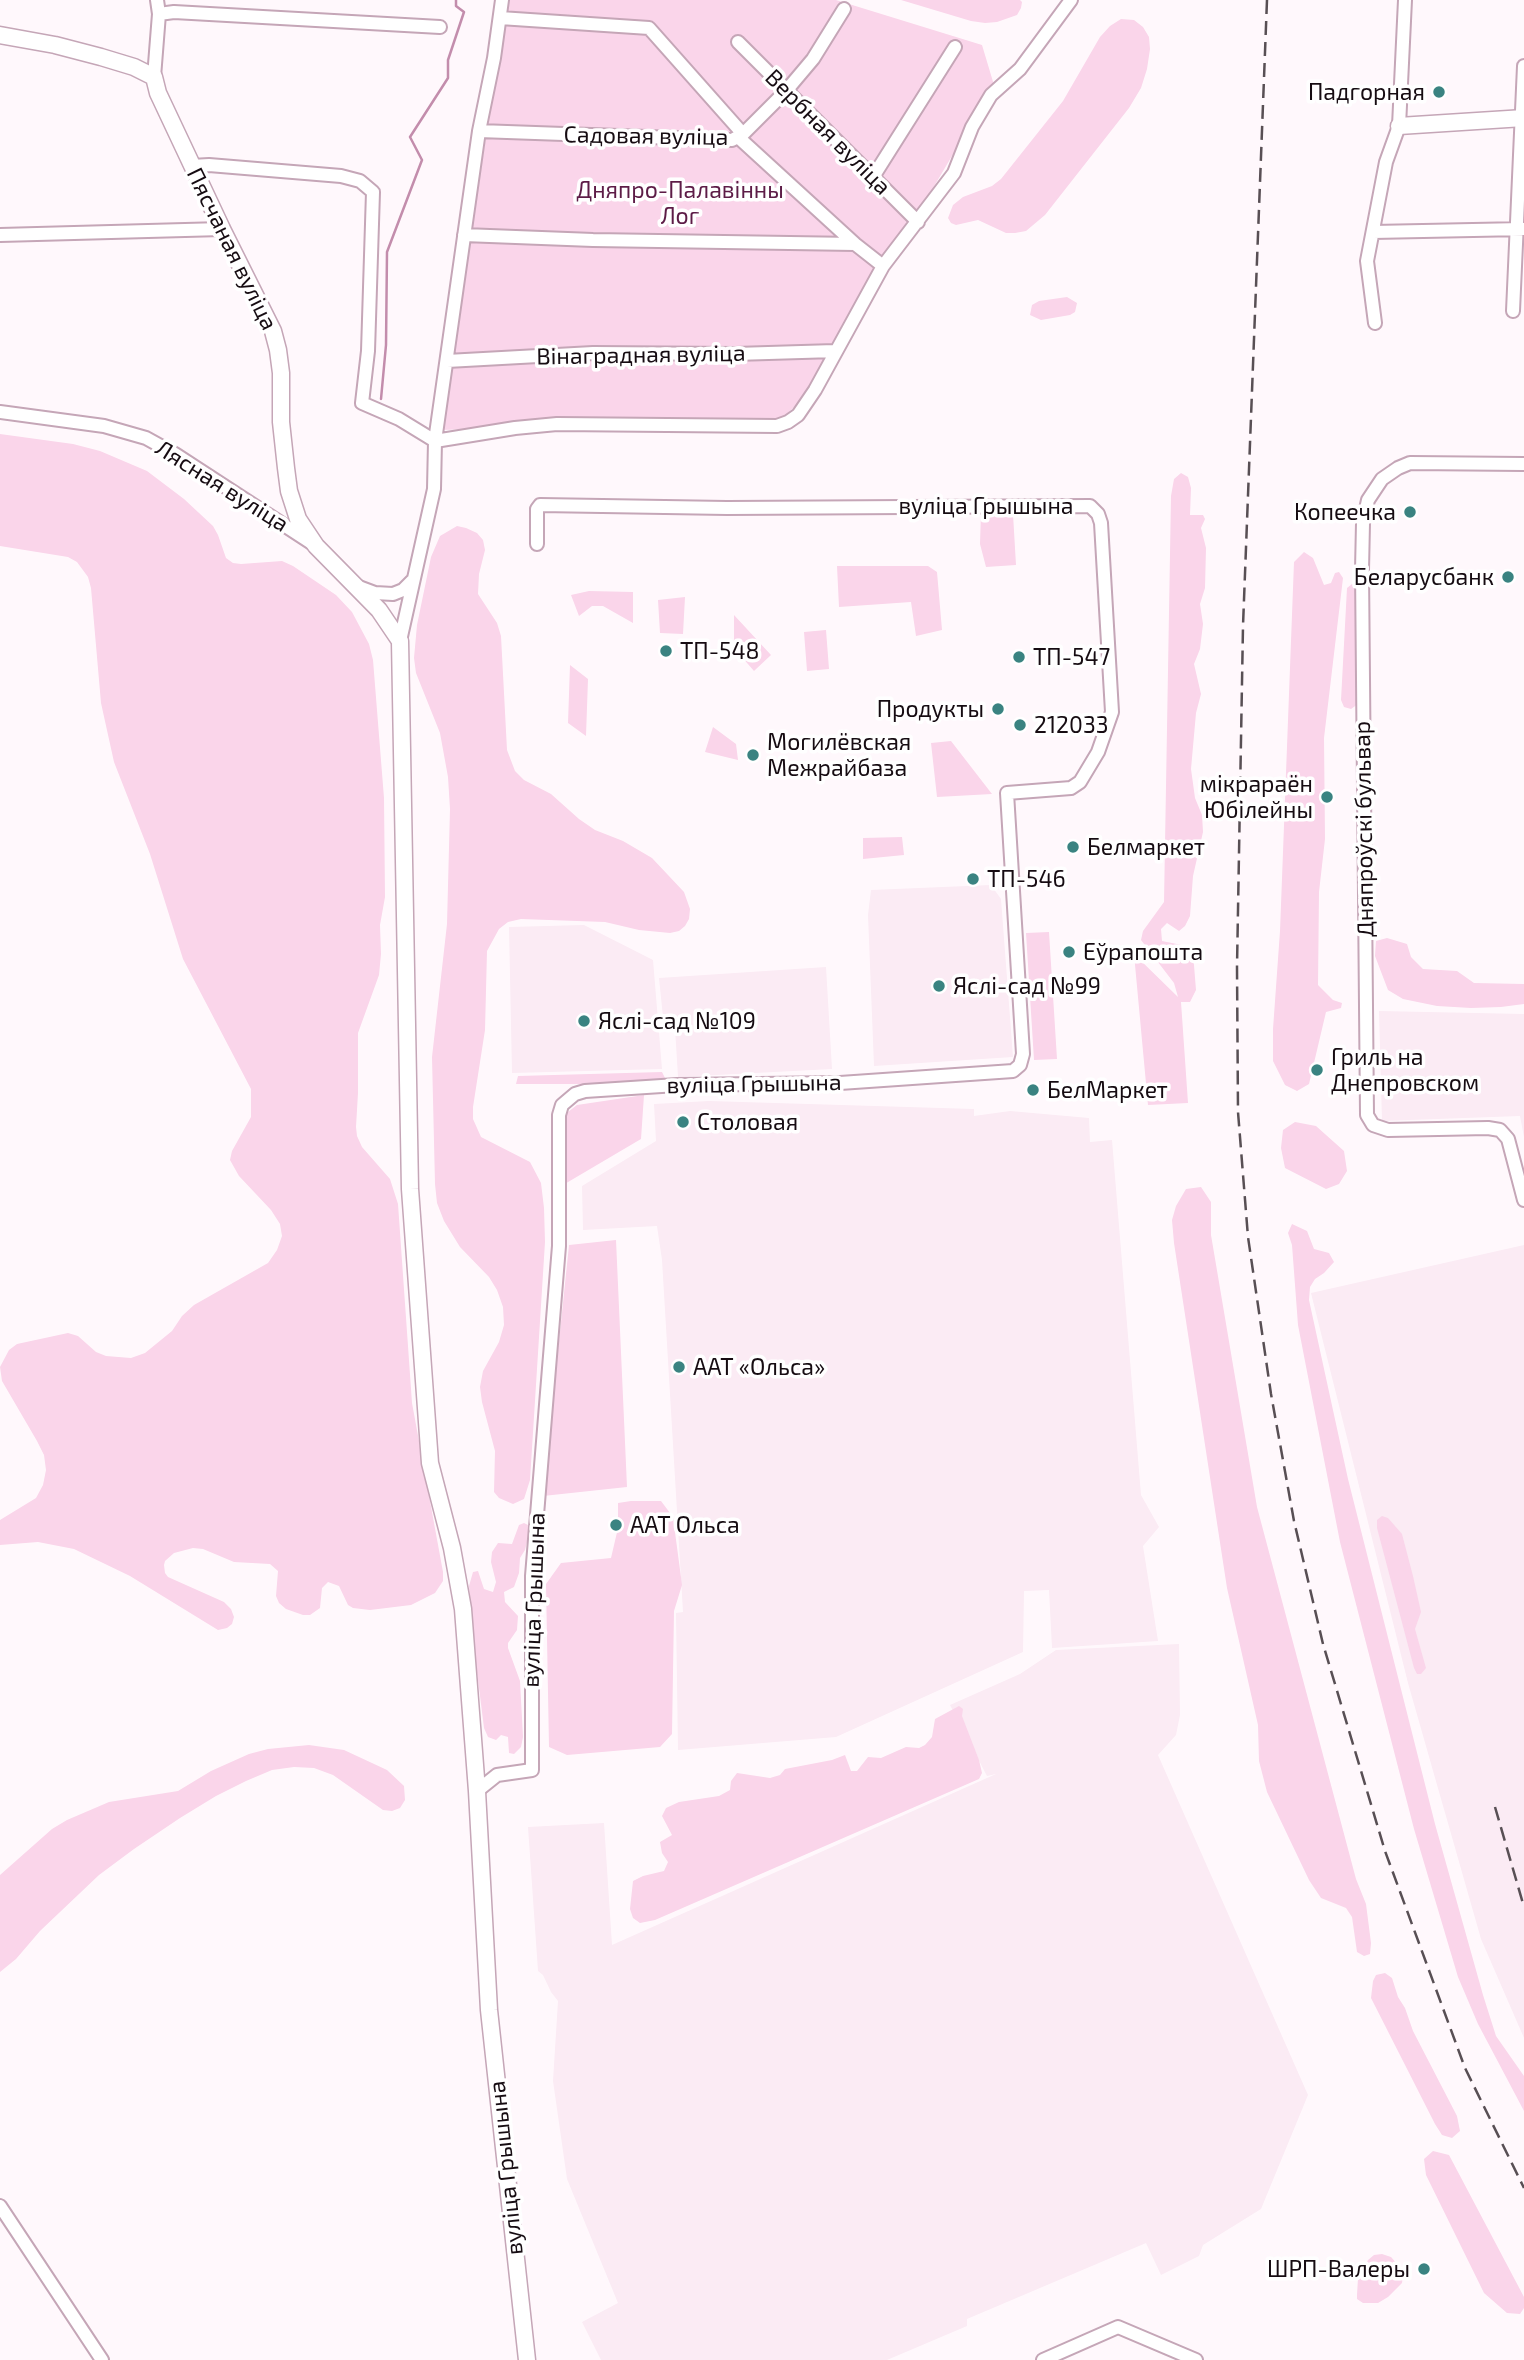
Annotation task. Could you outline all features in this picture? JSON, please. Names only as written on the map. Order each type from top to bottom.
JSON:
[{"type":"street","points":[[0,35],[101,57],[134,67],[154,77],[159,14],[157,0]]},
{"type":"street","points":[[477,1791],[463,1609],[452,1548],[430,1463],[411,1203],[400,641],[434,489],[435,441],[479,131],[494,58],[502,0]]},
{"type":"street","points":[[192,166],[209,165],[341,176],[360,181],[373,192],[368,351],[362,403],[399,419],[435,441],[557,424],[767,427],[783,424],[794,419],[802,410],[821,381],[883,266],[954,173],[972,127],[991,95],[1020,69],[1071,0]]},
{"type":"street","points":[[1375,323],[1367,261],[1386,162],[1399,126],[1405,0]]},
{"type":"street","points":[[499,18],[646,27],[669,49],[741,136],[786,91],[813,59],[844,9]]},
{"type":"street","points":[[159,14],[215,13],[440,27]]},
{"type":"street","name":"Вербная вуліца","points":[[738,42],[918,222]]},
{"type":"street","points":[[873,177],[955,47]]},
{"type":"street","points":[[1513,311],[1521,229],[1524,66]]},
{"type":"street","name":"Пясчаная вуліца","points":[[154,77],[158,93],[276,340],[281,373],[281,422],[289,491],[298,519],[316,547],[379,610],[400,641]]},
{"type":"street","points":[[1399,126],[1523,118]]},
{"type":"street","name":"Садовая вуліца","points":[[479,131],[603,134],[722,141],[741,136],[855,244],[883,266]]},
{"type":"street","points":[[0,235],[222,229]]},
{"type":"street","points":[[1373,232],[1521,229]]},
{"type":"street","points":[[464,235],[855,244]]},
{"type":"street","name":"Вінаградная вуліца","points":[[447,361],[593,353],[735,355],[835,351]]},
{"type":"street","name":"Лясная вуліца","points":[[0,412],[104,426],[146,438],[316,547]]},
{"type":"street","name":"Дняпроўскі бульвар","points":[[1524,464],[1410,463],[1398,468],[1382,479],[1368,500],[1363,523],[1362,570],[1367,1115],[1373,1125],[1388,1130],[1500,1130],[1508,1139],[1524,1200]]},
{"type":"street","name":"вуліца Грышына","points":[[527,2360],[489,2010],[477,1791],[497,1775],[532,1770],[531,1576],[559,1246],[559,1115],[562,1105],[575,1094],[585,1091],[677,1085],[840,1083],[1013,1071],[1020,1065],[1023,1054],[1007,793],[1071,788],[1080,782],[1098,752],[1112,712],[1101,523],[1098,513],[1090,506],[727,508],[540,505],[537,509],[537,544]]},
{"type":"street","points":[[356,586],[375,593],[393,594],[403,590],[412,580]]},
{"type":"street","points":[[0,2206],[102,2360]]},
{"type":"street","points":[[1043,2360],[1118,2327],[1196,2360]]},
{"type":"shaded area","name":"Яслі-сад №99","points":[[991,885],[1001,899],[1013,1057],[874,1066],[868,915],[871,890]]},
{"type":"shaded area","name":"Яслі-сад №109","points":[[584,925],[653,960],[662,1069],[512,1073],[509,927]]},
{"type":"shaded area","points":[[826,967],[832,1069],[678,1077],[675,1028],[664,1027],[659,978]]},
{"type":"shaded area","points":[[1379,1011],[1524,1014],[1524,1137],[1520,1116],[1382,1121]]},
{"type":"shaded area","name":"ААТ «Ольса»","points":[[709,1101],[974,1109],[974,1116],[1010,1111],[1089,1118],[1090,1142],[1112,1140],[1141,1495],[1159,1527],[1143,1546],[1158,1641],[1052,1648],[1049,1590],[1024,1591],[1023,1652],[836,1737],[678,1750],[676,1613],[683,1612],[662,1260],[657,1226],[583,1230],[582,1186],[656,1141],[654,1104]]},
{"type":"shaded area","points":[[1524,1245],[1524,2038],[1481,1939],[1408,1683],[1311,1293]]},
{"type":"shaded area","points":[[1179,1644],[1180,1715],[1176,1735],[1158,1755],[1308,2095],[1261,2209],[1203,2245],[1199,2256],[1161,2275],[1146,2243],[967,2319],[967,2326],[887,2360],[601,2360],[582,2322],[618,2303],[567,2179],[553,2081],[558,2001],[538,1971],[528,1827],[604,1823],[612,1945],[996,1774],[987,1776],[950,1705],[1020,1674],[1056,1650]]},
{"type":"green space","name":"Дняпро-Палавінны Лог","points":[[507,0],[836,0],[982,45],[994,85],[920,210],[867,283],[808,393],[781,420],[441,430]]},
{"type":"green space","points":[[901,0],[1022,2],[1017,15],[985,23]]},
{"type":"green space","points":[[1121,19],[1134,20],[1143,27],[1149,37],[1147,69],[1141,88],[1129,108],[1045,215],[1026,231],[1015,233],[1006,233],[978,220],[956,225],[951,223],[948,218],[953,205],[963,197],[992,186],[1001,179],[1063,101],[1100,37]]},
{"type":"green space","points":[[1067,297],[1077,303],[1075,312],[1070,315],[1041,320],[1030,315],[1032,305],[1039,301]]},
{"type":"green space","points":[[0,434],[73,444],[100,451],[147,471],[184,499],[213,526],[226,558],[241,564],[282,561],[293,566],[336,595],[352,612],[369,644],[373,660],[384,798],[385,897],[380,925],[379,975],[358,1033],[356,1127],[362,1147],[390,1179],[398,1204],[412,1403],[443,1572],[443,1581],[435,1593],[411,1605],[370,1610],[353,1608],[348,1605],[339,1586],[328,1582],[322,1588],[320,1608],[310,1615],[303,1615],[286,1609],[279,1603],[276,1596],[278,1571],[270,1564],[234,1562],[203,1549],[193,1548],[174,1553],[164,1565],[168,1577],[224,1602],[231,1609],[234,1617],[232,1624],[218,1630],[130,1576],[74,1549],[38,1542],[0,1545],[0,1520],[36,1498],[43,1485],[46,1470],[44,1455],[2,1381],[0,1367],[9,1350],[17,1344],[68,1333],[78,1336],[96,1352],[106,1356],[131,1358],[145,1353],[172,1331],[194,1305],[268,1263],[282,1236],[280,1224],[271,1210],[239,1176],[230,1160],[232,1151],[251,1117],[251,1089],[183,959],[150,854],[114,762],[101,703],[88,577],[77,562],[68,557],[0,546]]},
{"type":"green space","points":[[1181,473],[1188,477],[1191,488],[1190,515],[1203,515],[1205,519],[1201,528],[1206,548],[1205,588],[1200,604],[1203,624],[1200,649],[1194,664],[1201,694],[1196,713],[1191,769],[1195,798],[1202,815],[1203,832],[1193,876],[1190,916],[1179,931],[1167,923],[1161,929],[1162,941],[1187,946],[1193,953],[1196,990],[1190,1002],[1181,1002],[1188,1103],[1148,1105],[1134,954],[1178,997],[1174,983],[1141,940],[1143,931],[1164,902],[1171,496],[1174,479]]},
{"type":"green space","points":[[981,512],[1013,514],[1016,565],[986,567],[980,544]]},
{"type":"green space","points":[[457,526],[477,533],[483,540],[485,550],[479,574],[478,594],[497,623],[501,636],[507,750],[515,771],[524,780],[551,794],[595,830],[623,841],[652,858],[684,892],[690,909],[685,926],[670,933],[639,930],[605,922],[521,919],[508,922],[499,929],[487,951],[485,1030],[473,1119],[481,1137],[530,1162],[541,1183],[544,1208],[545,1242],[530,1480],[524,1499],[513,1504],[499,1498],[494,1492],[495,1451],[480,1387],[483,1371],[499,1342],[504,1325],[503,1307],[489,1277],[460,1247],[444,1221],[437,1203],[435,1184],[432,1057],[447,924],[450,809],[448,777],[440,733],[416,673],[414,658],[417,625],[431,557],[440,536]]},
{"type":"green space","points":[[1304,552],[1313,558],[1324,585],[1331,583],[1335,573],[1339,572],[1343,578],[1324,738],[1325,839],[1319,892],[1318,985],[1333,1000],[1342,1003],[1341,1008],[1326,1012],[1309,1084],[1297,1091],[1285,1085],[1273,1061],[1273,1029],[1280,931],[1294,562]]},
{"type":"green space","points":[[837,566],[928,566],[937,572],[942,630],[916,636],[911,602],[839,607]]},
{"type":"green space","points":[[1352,584],[1358,585],[1358,704],[1351,709],[1344,707],[1341,700],[1347,588]]},
{"type":"green space","points":[[589,591],[633,592],[633,623],[603,606],[592,606],[579,616],[571,595]]},
{"type":"green space","points":[[685,597],[683,634],[660,633],[658,600]]},
{"type":"green space","points":[[734,615],[771,655],[754,671],[734,648]]},
{"type":"green space","points":[[826,630],[829,669],[807,671],[804,632]]},
{"type":"green space","points":[[570,665],[588,679],[586,736],[568,723]]},
{"type":"green space","points":[[713,727],[736,744],[738,760],[705,752]]},
{"type":"green space","points":[[951,741],[992,794],[937,797],[931,743]]},
{"type":"green space","points":[[902,837],[904,855],[863,859],[863,838]]},
{"type":"green space","points":[[1049,932],[1057,1059],[1034,1060],[1026,933]]},
{"type":"green space","points":[[1387,938],[1407,944],[1411,957],[1423,969],[1457,971],[1474,983],[1524,984],[1524,1004],[1471,1008],[1437,1006],[1403,999],[1388,990],[1375,956],[1376,941]]},
{"type":"green space","points":[[662,1072],[666,1080],[660,1084],[516,1084],[518,1076]]},
{"type":"green space","points":[[644,1095],[641,1139],[563,1185],[564,1115],[577,1105]]},
{"type":"green space","points":[[1295,1122],[1316,1126],[1344,1151],[1347,1171],[1339,1184],[1326,1189],[1285,1168],[1281,1148],[1283,1130]]},
{"type":"green space","points":[[1201,1187],[1211,1202],[1211,1235],[1257,1507],[1356,1879],[1366,1904],[1371,1943],[1370,1954],[1364,1956],[1357,1952],[1352,1917],[1346,1908],[1321,1898],[1309,1880],[1267,1792],[1259,1761],[1258,1725],[1227,1588],[1174,1243],[1172,1220],[1176,1206],[1186,1189]]},
{"type":"green space","points":[[1292,1224],[1307,1231],[1314,1249],[1329,1253],[1334,1262],[1315,1279],[1310,1287],[1309,1300],[1348,1479],[1435,1824],[1483,1995],[1496,2036],[1524,2076],[1524,2111],[1478,2024],[1458,1977],[1414,1829],[1340,1542],[1298,1325],[1292,1245],[1288,1233]]},
{"type":"green space","points":[[616,1240],[627,1487],[543,1496],[569,1245]]},
{"type":"green space","points":[[661,1501],[673,1517],[682,1585],[674,1611],[672,1734],[660,1747],[567,1755],[549,1747],[546,1584],[561,1563],[611,1558],[618,1528],[618,1503]]},
{"type":"green space","points":[[1382,1516],[1388,1518],[1402,1534],[1413,1576],[1421,1612],[1415,1629],[1426,1668],[1421,1674],[1417,1674],[1414,1668],[1377,1528],[1377,1520]]},
{"type":"green space","points":[[524,1523],[530,1530],[520,1558],[519,1573],[514,1587],[504,1592],[505,1602],[518,1616],[517,1630],[508,1643],[520,1681],[523,1737],[521,1747],[514,1754],[509,1753],[508,1737],[501,1735],[496,1740],[488,1737],[484,1728],[469,1586],[473,1572],[478,1571],[484,1589],[493,1592],[496,1582],[491,1562],[492,1552],[498,1543],[512,1544],[519,1525]]},
{"type":"green space","points":[[959,1706],[963,1709],[962,1716],[979,1760],[982,1773],[979,1779],[655,1920],[640,1923],[633,1918],[630,1909],[633,1881],[664,1871],[668,1862],[662,1853],[660,1842],[672,1835],[662,1816],[666,1808],[679,1802],[719,1796],[730,1790],[731,1781],[737,1773],[770,1778],[780,1775],[785,1769],[845,1755],[851,1771],[857,1771],[868,1757],[881,1758],[906,1747],[919,1748],[925,1745],[932,1737],[935,1719]]},
{"type":"green space","points":[[309,1745],[344,1750],[387,1770],[404,1786],[405,1800],[400,1808],[383,1810],[333,1775],[314,1768],[272,1770],[216,1796],[134,1849],[99,1875],[0,1972],[0,1875],[52,1829],[109,1802],[178,1791],[211,1771],[249,1754],[268,1749]]},
{"type":"green space","points":[[1385,1973],[1392,1978],[1413,2031],[1457,2116],[1460,2131],[1452,2138],[1442,2135],[1435,2124],[1371,1998],[1376,1975]]},
{"type":"green space","points":[[1433,2151],[1449,2155],[1524,2297],[1524,2308],[1520,2314],[1507,2313],[1484,2293],[1426,2175],[1424,2159]]},
{"type":"green space","points":[[1374,2255],[1391,2257],[1399,2266],[1403,2275],[1402,2283],[1378,2303],[1363,2303],[1357,2299],[1358,2278],[1368,2260]]},
{"type":"waterway","points":[[381,399],[386,345],[387,252],[422,160],[410,137],[448,78],[448,60],[464,12],[456,6],[456,0]]},
{"type":"railway","points":[[1267,0],[1243,626],[1237,967],[1238,1112],[1248,1237],[1271,1394],[1294,1521],[1323,1644],[1385,1851],[1465,2068],[1524,2188]]},
{"type":"railway","points":[[1495,1807],[1524,1907]]},
{"type":"place","name":"Падгорная","points":[[1439,92]]},
{"type":"place","name":"Копеечка","points":[[1410,512]]},
{"type":"place","name":"Беларусбанк","points":[[1508,577]]},
{"type":"place","name":"ТП-548","points":[[666,651]]},
{"type":"place","name":"ТП-547","points":[[1019,657]]},
{"type":"place","name":"Продукты","points":[[998,709]]},
{"type":"place","name":"212033","points":[[1020,725]]},
{"type":"place","name":"Могилёвская Межрайбаза","points":[[753,755]]},
{"type":"place","name":"мікрараён Юбілейны","points":[[1327,797]]},
{"type":"place","name":"Белмаркет","points":[[1073,847]]},
{"type":"place","name":"ТП-546","points":[[973,879]]},
{"type":"place","name":"Еўрапошта","points":[[1069,952]]},
{"type":"place","name":"Яслі-сад №99","points":[[939,986]]},
{"type":"place","name":"Яслі-сад №109","points":[[584,1021]]},
{"type":"place","name":"Гриль на Днепровском","points":[[1317,1070]]},
{"type":"place","name":"БелМаркет","points":[[1033,1090]]},
{"type":"place","name":"Столовая","points":[[683,1122]]},
{"type":"place","name":"ААТ «Ольса»","points":[[679,1367]]},
{"type":"place","name":"ААТ Ольса","points":[[616,1525]]},
{"type":"place","name":"ШРП-Валеры","points":[[1424,2269]]}]
